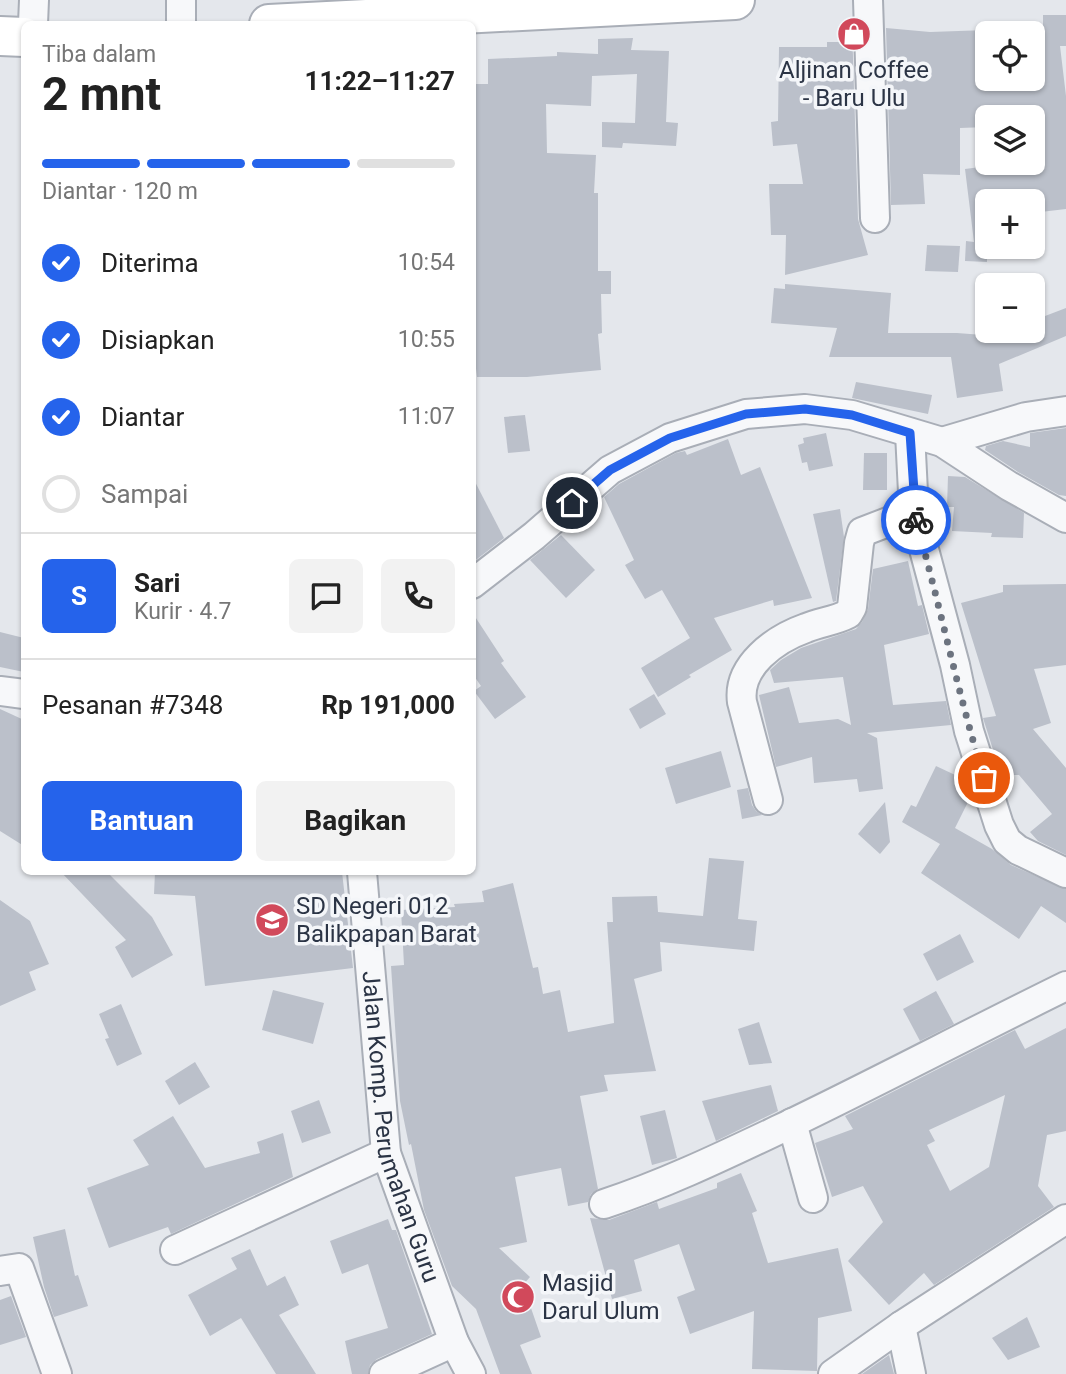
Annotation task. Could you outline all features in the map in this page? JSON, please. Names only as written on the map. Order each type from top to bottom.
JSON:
[{"type":"main road","points":[[327,21],[734,0]]},
{"type":"main road","points":[[0,36],[21,37]]},
{"type":"street","points":[[33,21],[34,0]]},
{"type":"street","points":[[181,0],[181,21]]},
{"type":"street","points":[[868,0],[875,218]]},
{"type":"street","points":[[476,581],[534,537],[610,470],[670,438],[746,414],[805,409],[852,415],[943,442],[1009,486],[1066,517]]},
{"type":"street","points":[[943,442],[1026,417],[1066,411]]},
{"type":"street","points":[[910,433],[914,512],[970,731],[999,825],[1007,841],[1017,850],[1066,873]]},
{"type":"street","points":[[768,800],[742,702],[740,690],[743,679],[774,644],[806,628],[848,614],[852,607],[862,532],[914,512]]},
{"type":"street","points":[[0,691],[21,694]]},
{"type":"street","name":"Jalan Komp. Perumahan Guru","points":[[362,875],[386,1153],[454,1342],[471,1374]]},
{"type":"street","points":[[604,1204],[696,1169],[1066,986]]},
{"type":"street","points":[[792,1123],[813,1198]]},
{"type":"street","points":[[175,1250],[386,1153]]},
{"type":"street","points":[[833,1374],[901,1326],[1066,1219]]},
{"type":"street","points":[[0,1271],[19,1268],[57,1374]]},
{"type":"street","points":[[901,1326],[911,1374]]},
{"type":"street","points":[[384,1374],[454,1342]]},
{"type":"building","points":[[1043,15],[1066,15],[1066,46],[1060,46],[1066,96],[1066,209],[1045,211],[1045,189],[975,189],[975,259],[987,259],[987,262],[965,261],[966,241],[974,242],[965,169],[975,168],[975,175],[1045,175],[1045,105],[975,105],[975,127],[960,128],[960,175],[923,174],[925,204],[891,205],[886,28],[930,32],[975,30],[975,91],[1045,91]]},
{"type":"building","points":[[844,25],[852,25],[858,219],[868,255],[785,275],[786,235],[771,235],[769,184],[803,184],[797,144],[773,146],[771,122],[778,121],[779,47],[827,47],[827,42],[845,42]]},
{"type":"building","points":[[633,38],[631,50],[669,51],[666,122],[678,123],[676,146],[623,143],[622,148],[602,147],[602,122],[635,123],[637,74],[592,76],[591,106],[546,104],[547,153],[596,155],[594,193],[598,193],[598,271],[611,271],[611,294],[601,294],[602,333],[598,334],[601,370],[527,377],[477,377],[476,84],[488,84],[488,59],[557,56],[557,52],[598,54],[598,39]]},
{"type":"building","points":[[927,245],[960,246],[958,272],[925,271]]},
{"type":"building","points":[[785,284],[891,293],[888,333],[975,334],[975,343],[1045,343],[1045,316],[1066,308],[1066,336],[999,364],[1003,391],[957,398],[951,357],[829,357],[837,328],[771,323],[774,288],[785,289]]},
{"type":"building","points":[[856,382],[932,395],[928,414],[852,398]]},
{"type":"building","points":[[525,415],[530,451],[508,453],[504,417]]},
{"type":"building","points":[[1066,428],[1066,496],[1059,495],[1018,472],[985,450],[986,446],[1003,441],[1030,447],[1030,433]]},
{"type":"building","points":[[826,433],[833,466],[809,471],[807,462],[802,463],[798,445],[804,443],[803,438]]},
{"type":"building","points":[[728,439],[741,475],[760,467],[812,598],[774,606],[773,600],[714,618],[732,650],[658,697],[641,668],[690,638],[662,590],[645,599],[625,565],[634,560],[604,497],[619,484],[676,453],[685,451],[687,455]]},
{"type":"building","points":[[864,453],[887,453],[887,490],[863,490]]},
{"type":"building","points":[[948,476],[965,477],[1024,513],[1023,538],[991,537],[992,533],[952,531],[954,507],[947,507]]},
{"type":"building","points":[[476,484],[504,538],[476,560]]},
{"type":"building","points":[[840,509],[844,537],[836,601],[833,602],[813,514]]},
{"type":"building","points":[[561,535],[595,570],[566,598],[530,560]]},
{"type":"building","points":[[908,561],[918,606],[922,605],[929,634],[884,645],[893,705],[946,701],[951,725],[867,733],[877,738],[883,789],[859,792],[857,779],[814,783],[812,757],[776,767],[759,695],[789,687],[799,723],[838,719],[851,725],[843,677],[774,683],[770,670],[801,648],[856,629],[868,609],[873,569]]},
{"type":"building","points":[[1066,584],[1066,665],[1034,669],[1051,723],[1033,729],[1066,768],[1066,855],[1038,841],[1030,832],[1052,814],[1019,775],[1001,775],[983,718],[996,716],[961,603],[1003,592],[1003,585]]},
{"type":"building","points":[[476,618],[504,661],[501,663],[526,697],[495,719],[476,694],[476,690],[481,686],[476,679]]},
{"type":"building","points":[[0,632],[21,637],[21,671],[0,667]]},
{"type":"building","points":[[654,694],[666,714],[640,729],[629,709]]},
{"type":"building","points":[[0,709],[21,719],[21,844],[0,831]]},
{"type":"building","points":[[721,751],[731,787],[676,804],[665,768]]},
{"type":"building","points":[[936,766],[968,781],[972,794],[955,828],[992,849],[1011,865],[1066,889],[1066,923],[1041,906],[1019,939],[921,873],[940,844],[902,822],[911,805],[916,807]]},
{"type":"building","points":[[748,788],[752,805],[762,815],[742,819],[737,790]]},
{"type":"building","points":[[885,802],[890,842],[880,854],[858,834]]},
{"type":"building","points":[[709,858],[744,861],[738,919],[757,921],[754,951],[660,942],[662,971],[634,979],[656,1071],[604,1075],[608,1091],[580,1096],[598,1189],[591,1194],[588,1202],[568,1206],[561,1168],[515,1177],[527,1242],[499,1248],[530,1277],[523,1285],[541,1337],[520,1345],[532,1374],[500,1374],[476,1309],[452,1286],[424,1210],[411,1144],[409,1145],[400,1101],[391,966],[404,965],[401,910],[455,907],[454,904],[484,902],[482,891],[513,883],[533,968],[538,967],[543,994],[560,990],[568,1032],[614,1023],[607,922],[613,922],[612,897],[657,896],[658,912],[703,916]]},
{"type":"building","points":[[64,875],[110,875],[152,917],[173,955],[132,978],[115,947],[126,940]]},
{"type":"building","name":"SD Negeri 012 Balikpapan Barat","points":[[155,875],[342,875],[353,968],[205,986],[195,896],[154,894]]},
{"type":"building","points":[[0,900],[30,921],[49,964],[29,972],[36,990],[0,1006]]},
{"type":"building","points":[[960,934],[974,962],[937,981],[923,954]]},
{"type":"building","points":[[273,990],[324,1003],[313,1044],[262,1030]]},
{"type":"building","points":[[936,991],[954,1024],[920,1041],[903,1009]]},
{"type":"building","points":[[121,1004],[142,1054],[117,1066],[105,1039],[109,1038],[99,1014]]},
{"type":"building","points":[[759,1022],[772,1063],[749,1065],[738,1029]]},
{"type":"building","points":[[1066,1028],[1066,1131],[1047,1135],[1038,1186],[1054,1207],[934,1285],[924,1273],[889,1305],[848,1261],[883,1222],[863,1186],[832,1197],[815,1143],[853,1129],[845,1116],[1015,1030],[1025,1049]],"holes":[[[1005,1095],[989,1167],[950,1191],[927,1145],[935,1141],[929,1130]]]},
{"type":"building","points":[[195,1062],[210,1087],[179,1105],[165,1081]]},
{"type":"building","points":[[771,1085],[778,1111],[716,1141],[702,1101]]},
{"type":"building","points":[[319,1100],[331,1133],[302,1143],[291,1111]]},
{"type":"building","points":[[665,1110],[677,1158],[652,1165],[640,1116]]},
{"type":"building","points":[[173,1116],[205,1168],[260,1153],[257,1142],[283,1133],[293,1177],[171,1234],[168,1227],[109,1248],[87,1188],[149,1165],[133,1140]]},
{"type":"building","points":[[741,1173],[757,1211],[752,1213],[768,1263],[838,1248],[852,1311],[818,1318],[817,1371],[752,1369],[754,1311],[690,1334],[677,1297],[695,1290],[679,1244],[634,1260],[642,1291],[612,1299],[590,1218],[609,1220],[657,1202],[659,1209],[717,1188],[717,1183]]},
{"type":"building","points":[[388,1219],[392,1230],[396,1230],[432,1334],[377,1359],[370,1365],[368,1374],[352,1374],[345,1341],[388,1328],[368,1264],[342,1274],[330,1241]]},
{"type":"building","points":[[65,1229],[75,1276],[78,1275],[88,1306],[54,1317],[33,1237]]},
{"type":"building","points":[[250,1249],[267,1286],[285,1276],[299,1305],[279,1315],[316,1374],[276,1374],[241,1318],[210,1336],[188,1295],[237,1269],[231,1258]]},
{"type":"building","points":[[11,1296],[26,1337],[0,1345],[0,1300]]},
{"type":"building","points":[[1027,1317],[1040,1347],[1008,1360],[992,1338]]},
{"type":"building","points":[[889,1355],[894,1374],[862,1374]]},
{"type":"way so far","points":[[916,520],[984,778]]},
{"type":"place","name":"Aljinan Coffee - Baru Ulu","points":[[854,34]]},
{"type":"place","name":"SD Negeri 012 Balikpapan Barat","points":[[272,920]]},
{"type":"place","name":"Masjid Darul Ulum","points":[[518,1297]]},
{"type":"route","points":[[572,503],[610,470],[670,438],[746,414],[805,409],[852,415],[910,433],[916,520]]}]
